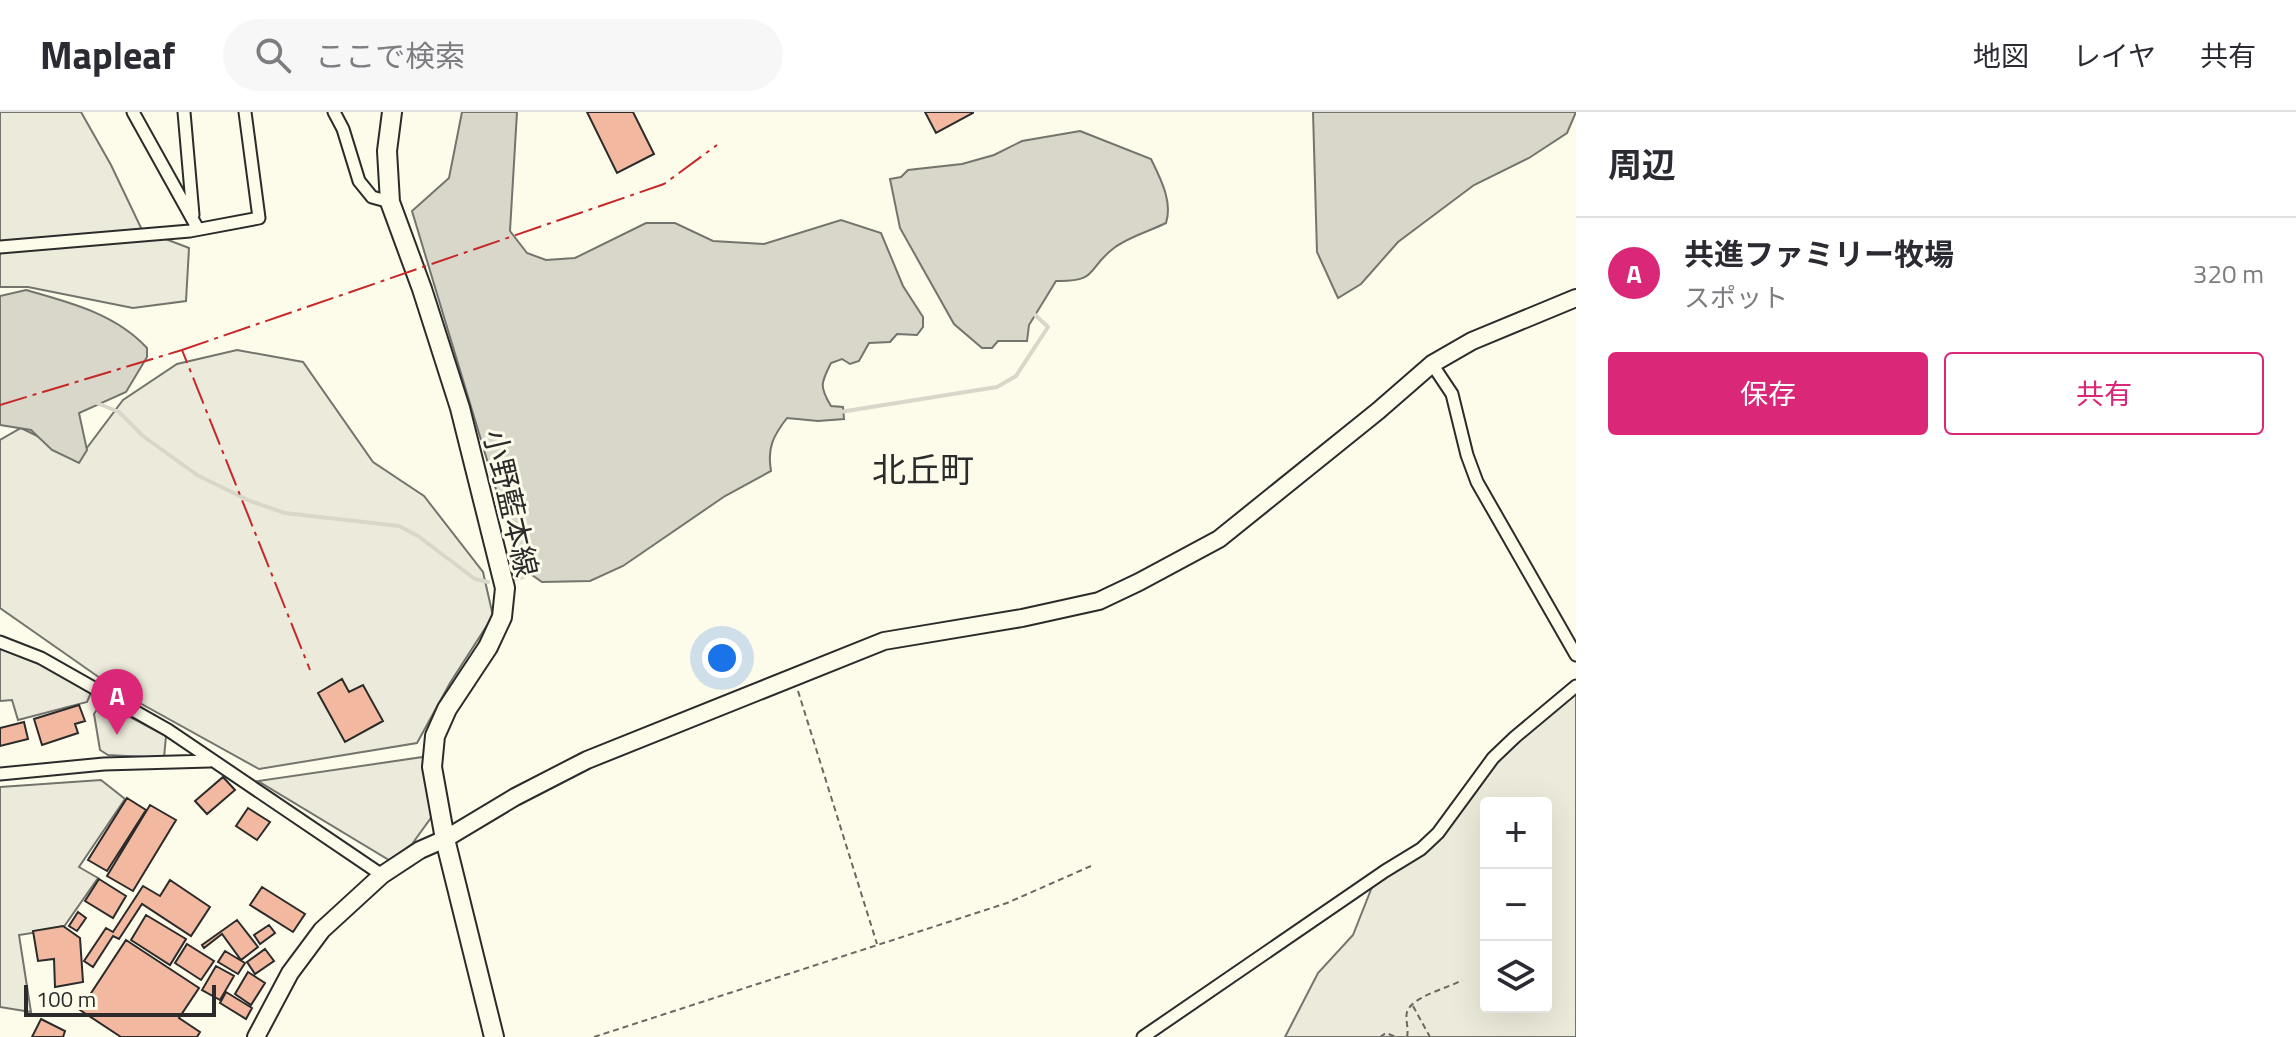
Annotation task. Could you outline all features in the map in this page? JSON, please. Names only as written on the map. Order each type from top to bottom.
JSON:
[{"type":"main road","name":"小野藍本線","points":[[392,112],[387,151],[390,202],[460,408],[505,588],[502,617],[488,647],[447,709],[435,736],[432,767],[445,839],[494,1037]]},
{"type":"street","points":[[133,112],[196,225]]},
{"type":"street","points":[[184,112],[196,225]]},
{"type":"street","points":[[0,247],[259,218],[245,112]]},
{"type":"street","points":[[334,112],[343,129],[359,181],[372,197],[390,202]]},
{"type":"street","points":[[256,1037],[290,973],[322,930],[382,875],[420,850],[587,760],[884,641],[1022,618],[1099,601],[1139,582],[1219,539],[1432,364],[1472,341],[1576,298]]},
{"type":"street","points":[[1432,364],[1452,394],[1477,482],[1576,655]]},
{"type":"street","points":[[0,642],[41,658],[168,730],[382,875]]},
{"type":"street","points":[[1143,1037],[1421,849],[1438,833],[1493,758],[1576,686]]},
{"type":"street","points":[[0,774],[104,764],[211,761]]},
{"type":"path","points":[[794,678],[877,944]]},
{"type":"path","points":[[594,1037],[1007,903],[1091,866]]},
{"type":"path","points":[[1407,1037],[1407,1013],[1412,1005],[1430,993],[1462,980]]},
{"type":"path","points":[[1412,1005],[1430,1037]]},
{"type":"path","points":[[1380,1037],[1386,1033],[1396,1037]]},
{"type":"shaded area","points":[[0,112],[81,112],[142,230],[189,248],[186,301],[133,308],[28,287],[0,287]]},
{"type":"shaded area","points":[[462,112],[517,112],[510,231],[527,253],[546,260],[575,258],[646,223],[675,223],[713,241],[764,244],[841,220],[881,233],[903,286],[923,317],[923,327],[917,335],[897,334],[890,342],[869,343],[859,361],[850,364],[842,359],[831,363],[823,380],[823,389],[831,406],[843,407],[844,419],[818,421],[787,418],[772,443],[771,471],[725,496],[623,566],[590,581],[542,582],[519,566],[412,211],[449,178]]},
{"type":"shaded area","points":[[1313,112],[1576,112],[1567,133],[1529,158],[1474,185],[1398,242],[1361,284],[1338,298],[1317,252]]},
{"type":"shaded area","points":[[1080,131],[1151,159],[1167,198],[1166,223],[1120,244],[1105,255],[1086,277],[1056,281],[1029,325],[1027,341],[998,341],[992,348],[982,348],[954,324],[900,228],[890,179],[901,177],[908,170],[962,164],[994,155],[1022,141]]},
{"type":"shaded area","points":[[26,290],[106,318],[135,336],[147,348],[147,357],[126,392],[79,413],[87,450],[79,463],[52,450],[31,430],[0,425],[0,296]]},
{"type":"shaded area","points":[[237,350],[303,362],[373,462],[424,496],[483,572],[493,616],[450,683],[417,743],[259,769],[120,692],[0,608],[0,440],[21,428],[80,457],[123,400],[177,364]]},
{"type":"shaded area","points":[[0,649],[38,663],[91,693],[87,702],[18,720],[12,700],[0,701]]},
{"type":"shaded area","points":[[1576,691],[1576,1037],[1285,1037],[1318,973],[1353,935],[1372,887],[1430,848],[1501,756]]},
{"type":"shaded area","points":[[102,702],[166,736],[164,758],[108,755],[100,750],[94,714]]},
{"type":"shaded area","points":[[423,757],[433,815],[412,844],[389,860],[258,781]]},
{"type":"shaded area","points":[[101,780],[125,799],[79,867],[98,878],[63,928],[19,935],[31,1012],[0,1007],[0,787]]},
{"type":"building","points":[[587,112],[633,112],[654,154],[617,173]]},
{"type":"building","points":[[925,112],[973,112],[973,113],[936,133]]},
{"type":"building","points":[[342,679],[349,692],[363,685],[383,721],[345,742],[318,693]]},
{"type":"building","points":[[79,705],[85,721],[75,724],[78,733],[42,745],[34,719]]},
{"type":"building","points":[[24,722],[28,739],[0,746],[0,728]]},
{"type":"building","points":[[223,777],[235,790],[207,814],[195,801]]},
{"type":"building","points":[[127,798],[146,810],[107,871],[88,860]]},
{"type":"building","points":[[150,805],[176,820],[133,891],[107,876]]},
{"type":"building","points":[[248,808],[270,822],[257,840],[236,826]]},
{"type":"building","points":[[99,879],[126,896],[113,918],[85,901]]},
{"type":"building","points":[[170,880],[210,907],[191,936],[142,904],[119,939],[113,936],[93,967],[84,961],[106,928],[113,932],[143,886],[160,896]]},
{"type":"building","points":[[262,887],[305,914],[293,932],[250,905]]},
{"type":"building","points":[[78,912],[86,918],[77,931],[69,926]]},
{"type":"building","points":[[146,915],[186,939],[170,965],[131,940]]},
{"type":"building","points":[[237,920],[258,947],[241,960],[222,934],[204,948],[202,945]]},
{"type":"building","points":[[269,925],[275,933],[260,944],[254,935]]},
{"type":"building","points":[[63,926],[80,938],[83,982],[55,987],[54,959],[38,961],[33,931]]},
{"type":"building","points":[[126,940],[199,988],[179,1018],[200,1032],[197,1037],[121,1037],[80,1010]]},
{"type":"building","points":[[187,944],[214,961],[201,980],[175,963]]},
{"type":"building","points":[[265,949],[274,961],[255,974],[247,962]]},
{"type":"building","points":[[225,951],[245,963],[238,974],[218,962]]},
{"type":"building","points":[[216,966],[234,976],[220,1000],[202,990]]},
{"type":"building","points":[[248,972],[265,983],[251,1005],[235,994]]},
{"type":"building","points":[[226,992],[252,1008],[246,1019],[220,1003]]},
{"type":"building","points":[[41,1019],[65,1031],[63,1037],[32,1037]]},
{"type":"waterway","points":[[840,412],[997,387],[1016,376],[1048,327],[1033,313]]},
{"type":"waterway","points":[[97,403],[119,412],[143,436],[197,475],[250,501],[285,513],[399,526],[418,536],[475,579],[488,582]]},
{"type":"waterway","points":[[516,579],[526,576],[530,568]]},
{"type":"power","points":[[182,350],[664,184],[717,145]]},
{"type":"power","points":[[0,405],[182,350],[310,670]]},
{"type":"place","name":"共進ファミリー牧場","points":[[117,735]]},
{"type":"district","name":"北丘町","points":[[923,469]]}]
